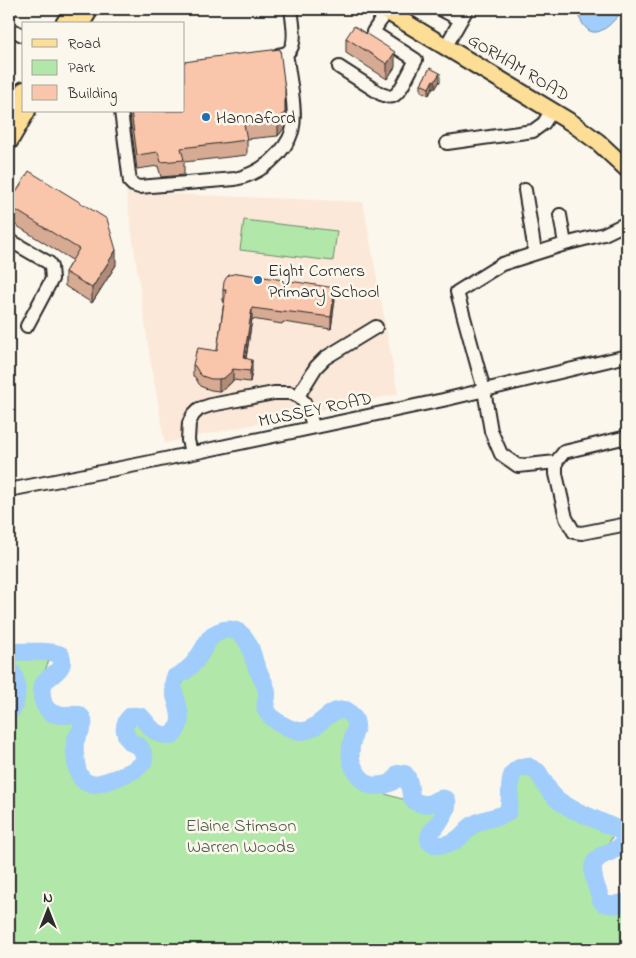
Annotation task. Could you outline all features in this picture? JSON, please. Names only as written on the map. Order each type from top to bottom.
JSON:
[{"type":"main road","points":[[65,22],[72,9]]},
{"type":"main road","points":[[82,22],[90,9]]},
{"type":"main road","name":"GORHAM ROAD","points":[[385,10],[572,123],[598,142],[627,169]]},
{"type":"main road","points":[[9,114],[22,93]]},
{"type":"main road","points":[[9,142],[26,112]]},
{"type":"street","points":[[262,57],[286,53],[291,48],[293,43],[291,9]]},
{"type":"street","points":[[440,9],[461,20]]},
{"type":"street","points":[[446,46],[467,9]]},
{"type":"street","points":[[339,67],[381,94],[393,96],[398,92],[416,60],[373,32],[385,10]]},
{"type":"street","points":[[9,28],[22,35]]},
{"type":"street","points":[[121,112],[130,182],[132,185],[139,187],[243,177],[260,169],[275,157],[291,135],[295,114],[286,53]]},
{"type":"street","points":[[447,143],[533,131],[544,123],[552,110]]},
{"type":"street","points":[[525,190],[535,252]]},
{"type":"street","points":[[560,215],[565,244]]},
{"type":"street","points":[[556,462],[518,466],[501,454],[491,431],[484,390],[457,292],[502,264],[535,252],[604,234],[627,223]]},
{"type":"street","points":[[9,240],[49,263],[51,267],[52,279],[27,326]]},
{"type":"street","points":[[298,396],[316,367],[325,358],[376,327]]},
{"type":"street","name":"MUSSEY ROAD","points":[[9,490],[136,465],[484,390],[627,356]]},
{"type":"street","points":[[190,453],[188,426],[199,409],[208,406],[274,392],[290,393],[298,396],[306,406],[312,427]]},
{"type":"street","points":[[627,437],[564,452],[556,462],[556,474],[566,518],[574,532],[582,533],[627,524]]},
{"type":"shaded area","name":"Eight Corners Primary School","points":[[126,192],[363,202],[398,394],[165,443],[150,358]]},
{"type":"green space","points":[[244,220],[337,231],[333,261],[240,250]]},
{"type":"green space","name":"Elaine Stimson Warren Woods","points":[[229,634],[239,639],[247,647],[254,676],[263,694],[266,713],[274,725],[294,733],[315,731],[345,713],[351,721],[349,745],[351,760],[356,772],[364,782],[374,789],[398,798],[425,804],[441,803],[444,807],[430,835],[431,842],[439,848],[447,850],[454,848],[465,840],[475,828],[511,816],[516,808],[516,782],[525,771],[533,773],[548,795],[568,813],[611,833],[610,842],[591,860],[589,871],[596,891],[605,905],[613,908],[627,906],[627,949],[9,949],[9,716],[14,715],[18,706],[20,688],[18,677],[9,667],[9,663],[18,660],[37,659],[46,655],[50,657],[40,690],[41,706],[54,717],[78,721],[80,724],[71,745],[71,760],[74,774],[82,782],[96,787],[140,774],[149,764],[142,746],[132,730],[131,725],[134,719],[166,739],[175,739],[182,734],[185,716],[179,690],[186,678],[204,661],[218,638]]},
{"type":"water","points":[[575,9],[624,9],[608,26],[598,32],[593,32],[588,30],[580,20]]},
{"type":"building","points":[[354,26],[395,52],[387,64],[346,38]]},
{"type":"building","name":"Hannaford","points":[[280,49],[285,89],[285,112],[278,121],[244,124],[247,140],[181,148],[184,160],[161,162],[158,152],[137,155],[131,112],[185,112],[185,62]]},
{"type":"building","points":[[430,68],[440,73],[435,81],[433,80],[429,88],[421,84]]},
{"type":"building","points":[[29,171],[107,219],[116,250],[92,288],[65,272],[79,249],[9,206]]},
{"type":"building","points":[[238,273],[335,288],[331,317],[252,308],[244,358],[252,360],[250,371],[233,369],[224,378],[211,379],[202,376],[193,365],[196,352],[198,348],[217,351],[226,290],[223,290],[224,282],[229,275]]},
{"type":"waterway","points":[[9,652],[44,652],[61,655],[61,666],[46,680],[42,689],[44,705],[55,714],[79,715],[82,718],[83,725],[75,742],[76,765],[81,778],[93,784],[122,776],[142,764],[144,760],[142,751],[139,746],[129,740],[125,733],[126,722],[131,716],[141,717],[155,731],[163,735],[172,736],[178,729],[180,721],[173,684],[175,677],[191,666],[214,634],[225,630],[236,631],[241,634],[250,647],[256,667],[266,688],[266,710],[275,720],[290,728],[303,731],[308,730],[338,710],[346,710],[353,716],[356,723],[351,748],[352,763],[356,772],[365,782],[373,786],[386,785],[396,779],[398,774],[405,774],[408,778],[410,793],[418,803],[428,804],[438,799],[447,800],[445,813],[429,835],[430,842],[437,845],[453,842],[477,823],[507,813],[511,778],[519,768],[527,766],[538,772],[550,792],[559,801],[572,809],[617,829],[625,836],[624,842],[620,846],[595,862],[593,872],[603,903],[614,905],[627,902]]},
{"type":"waterway","points":[[9,669],[13,673],[16,685],[16,697],[9,713]]},
{"type":"place","name":"Hannaford","points":[[206,117]]},
{"type":"place","name":"Eight Corners Primary School","points":[[258,280]]}]
